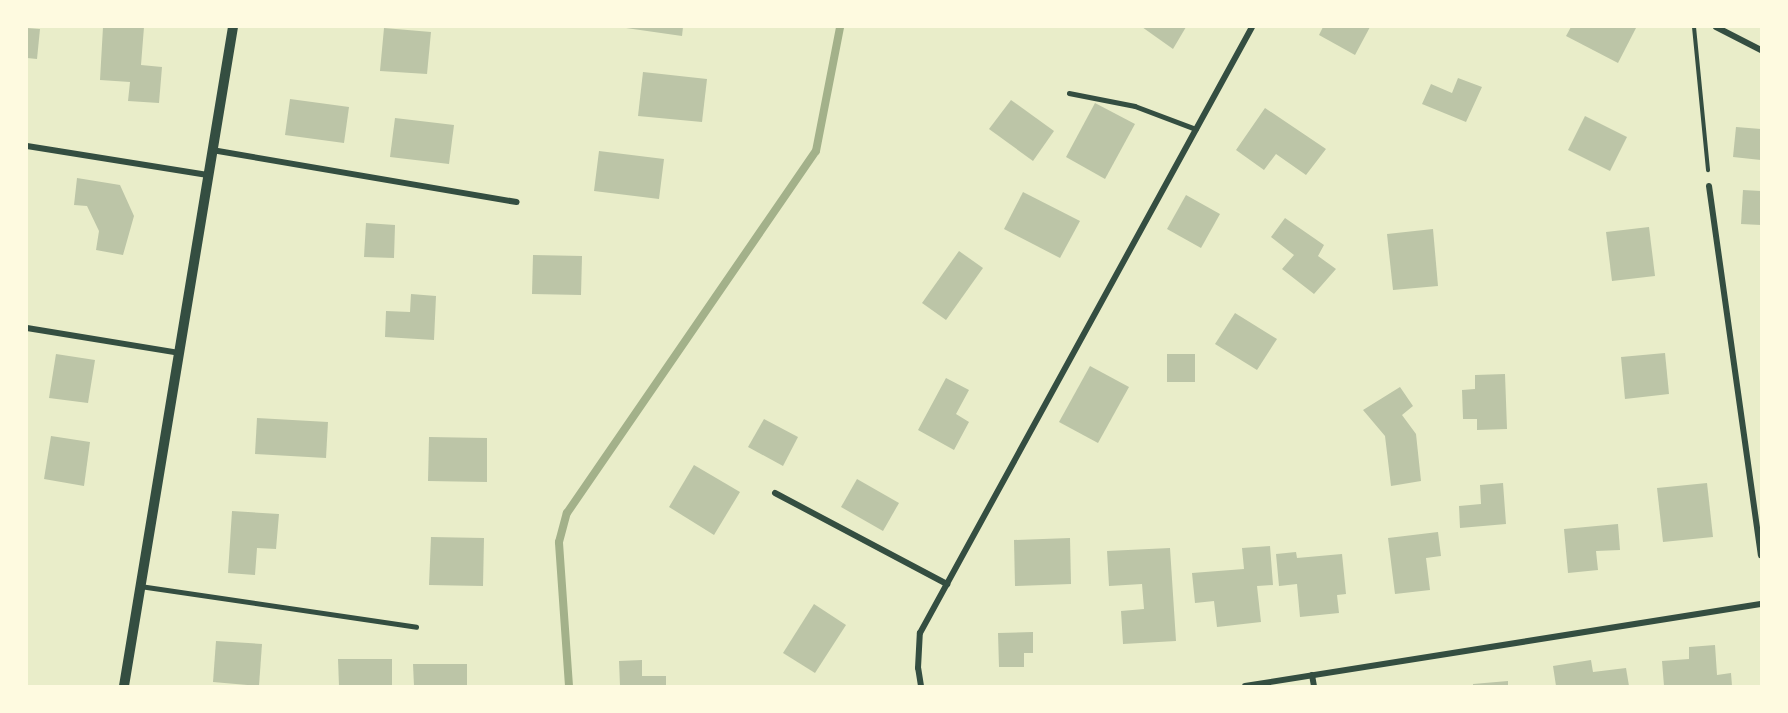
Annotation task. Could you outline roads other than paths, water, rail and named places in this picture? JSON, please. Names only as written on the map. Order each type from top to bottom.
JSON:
[{"type":"street","points":[[123,686],[233,27]]},
{"type":"street","points":[[921,686],[918,668],[920,633],[1252,27]]},
{"type":"street","points":[[1716,27],[1761,50]]},
{"type":"street","points":[[27,146],[208,175]]},
{"type":"street","points":[[212,150],[518,202]]},
{"type":"street","points":[[1709,186],[1761,555]]},
{"type":"street","points":[[27,328],[179,353]]},
{"type":"street","points":[[775,494],[947,584]]},
{"type":"street","points":[[1245,686],[1761,604]]},
{"type":"street","points":[[1312,675],[1314,686]]},
{"type":"lane","points":[[1069,93],[1135,106],[1196,129]]},
{"type":"lane","points":[[140,586],[416,627]]},
{"type":"waterway","points":[[569,686],[559,542],[567,513],[816,151],[840,27]]}]
